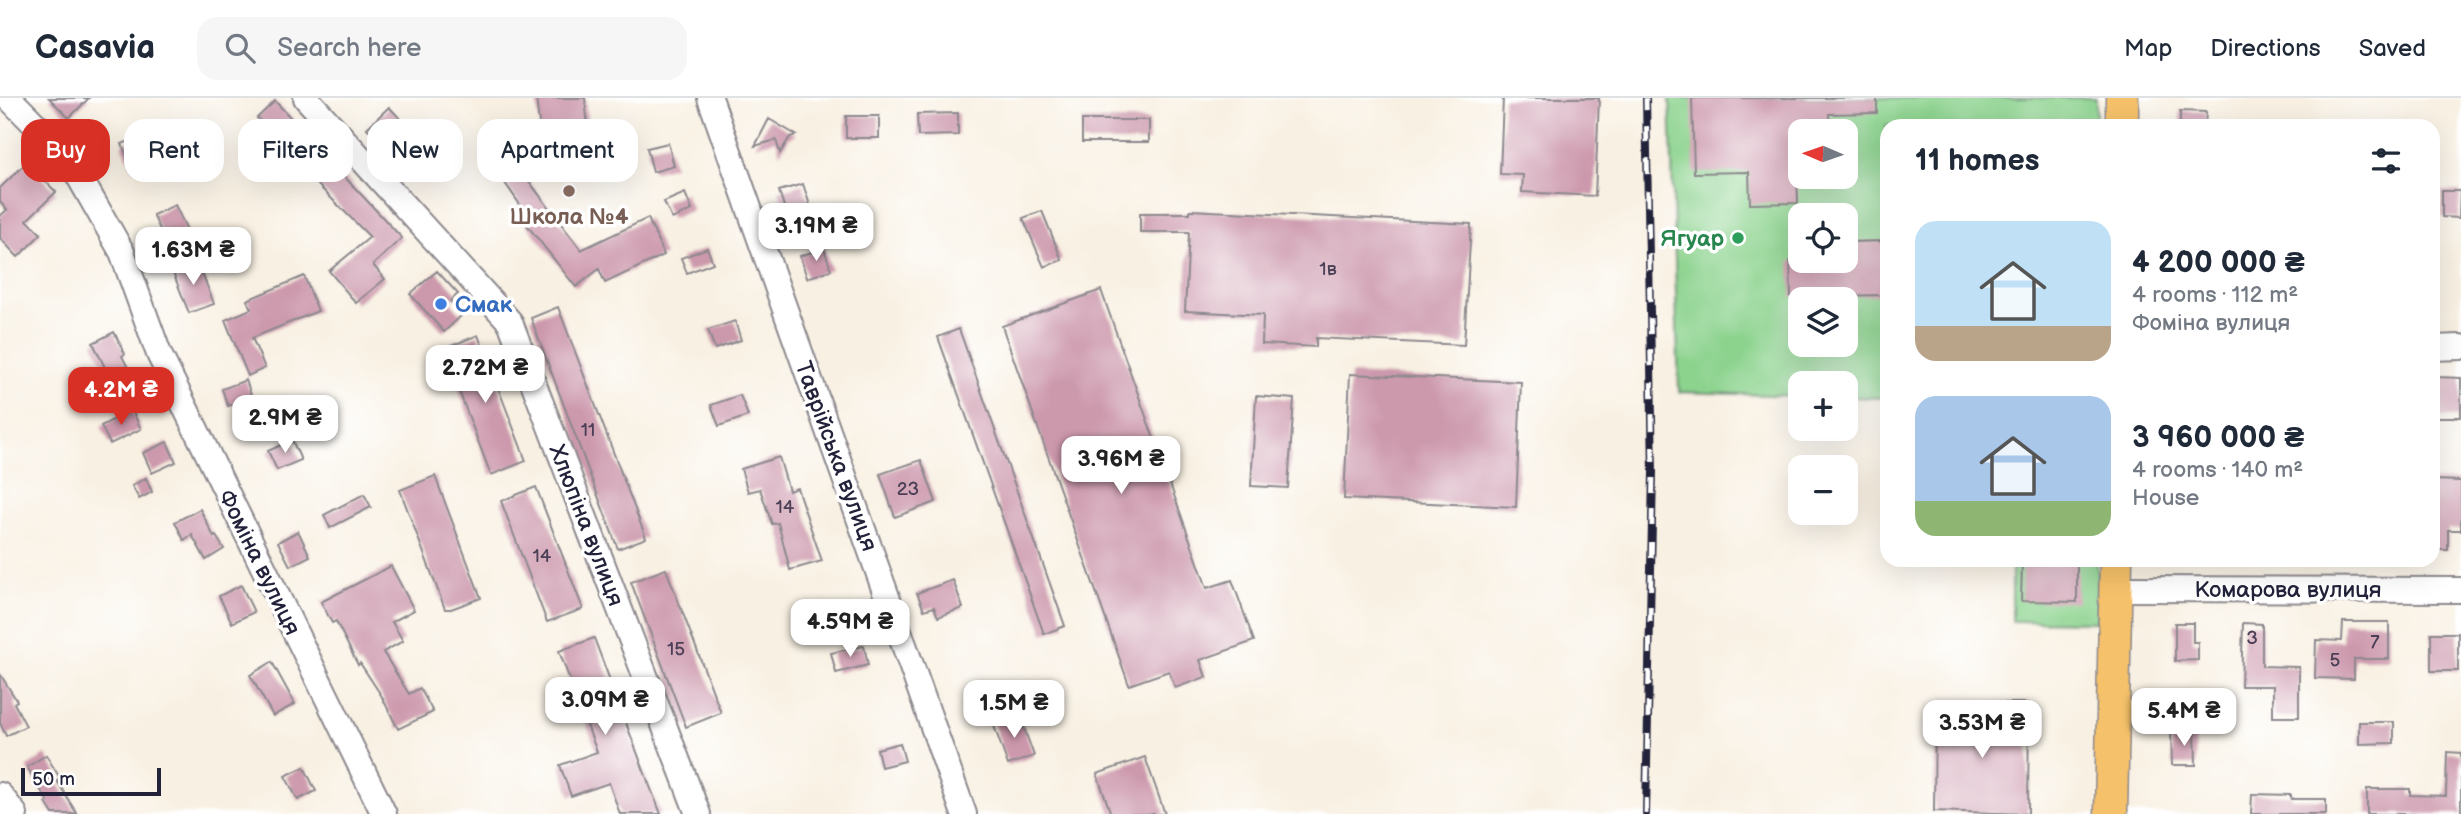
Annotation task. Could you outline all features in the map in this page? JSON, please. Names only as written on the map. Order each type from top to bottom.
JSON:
[{"type":"main road","points":[[2122,98],[2122,119]]},
{"type":"main road","points":[[2111,814],[2115,574]]},
{"type":"street","points":[[0,104],[7,98]]},
{"type":"street","name":"Фоміна вулиця","points":[[7,98],[69,159],[122,252],[159,354],[384,814]]},
{"type":"street","name":"Хлюпіна вулиця","points":[[306,98],[510,322],[698,814]]},
{"type":"street","name":"Таврійська вулиця","points":[[710,98],[964,814]]},
{"type":"street","points":[[2440,348],[2461,347]]},
{"type":"street","name":"Комарова вулиця","points":[[2115,574],[2461,590]]},
{"type":"street","points":[[0,795],[15,814]]},
{"type":"green space","name":"Ягуар","points":[[1670,98],[2096,98],[2096,119],[1880,119],[1880,398],[1858,397],[1858,371],[1788,371],[1788,396],[1679,392]]},
{"type":"green space","points":[[2012,567],[2097,567],[2097,622],[2012,621]]},
{"type":"building","points":[[49,98],[89,98],[69,118]]},
{"type":"building","points":[[536,98],[585,98],[587,119],[539,119]]},
{"type":"building","points":[[1503,98],[1599,98],[1595,196],[1522,192],[1523,175],[1500,174]]},
{"type":"building","points":[[1692,98],[1877,98],[1877,113],[1829,114],[1829,119],[1788,119],[1788,189],[1798,189],[1798,203],[1750,204],[1749,172],[1694,173]]},
{"type":"building","points":[[275,101],[292,119],[258,119]]},
{"type":"building","points":[[389,107],[400,119],[376,119]]},
{"type":"building","points":[[2180,111],[2206,112],[2206,119],[2180,119]]},
{"type":"building","points":[[958,113],[958,135],[918,136],[917,114]]},
{"type":"building","points":[[846,116],[879,116],[879,138],[846,138]]},
{"type":"building","points":[[769,119],[796,135],[790,137],[780,153],[776,140],[755,146]]},
{"type":"building","points":[[1082,120],[1149,120],[1149,142],[1082,142]]},
{"type":"building","points":[[668,143],[674,166],[653,172],[647,148]]},
{"type":"building","points":[[21,168],[21,182],[46,182],[56,192],[27,220],[41,234],[18,257],[0,238],[0,216],[7,210],[0,202],[0,188]]},
{"type":"building","points":[[315,182],[349,182],[402,238],[373,265],[385,279],[356,303],[329,271],[370,237]]},
{"type":"building","points":[[504,182],[530,182],[581,250],[648,218],[664,255],[605,283],[599,269],[576,287],[523,220],[525,212]]},
{"type":"building","points":[[803,184],[814,217],[790,225],[779,191]]},
{"type":"building","points":[[2442,191],[2460,191],[2459,218],[2442,217]]},
{"type":"building","points":[[685,193],[692,210],[672,219],[664,202]]},
{"type":"building","points":[[175,205],[187,230],[165,240],[153,215]]},
{"type":"building","points":[[1190,210],[1471,224],[1464,345],[1316,338],[1316,347],[1262,344],[1263,315],[1185,311],[1189,232],[1140,232],[1140,213],[1190,213]]},
{"type":"building","points":[[1042,211],[1062,260],[1044,267],[1023,218]]},
{"type":"building","points":[[1880,241],[1880,295],[1858,296],[1858,287],[1791,287],[1790,273],[1858,273],[1858,242]]},
{"type":"building","points":[[707,248],[713,263],[687,273],[681,258]]},
{"type":"building","points":[[824,248],[831,270],[807,278],[800,256]]},
{"type":"building","points":[[197,260],[214,304],[189,313],[172,270]]},
{"type":"building","points":[[437,271],[458,294],[450,301],[462,315],[444,332],[410,294]]},
{"type":"building","points":[[304,276],[318,311],[252,338],[265,368],[248,376],[225,320],[251,309],[247,300]]},
{"type":"building","points":[[1101,290],[1207,588],[1232,580],[1254,641],[1200,660],[1206,677],[1175,688],[1169,671],[1129,685],[1002,326]]},
{"type":"building","points":[[558,307],[646,538],[618,549],[531,318]]},
{"type":"building","points":[[735,321],[741,340],[715,349],[708,330]]},
{"type":"building","points":[[959,329],[1065,626],[1044,634],[938,337]]},
{"type":"building","points":[[114,332],[125,354],[122,356],[144,399],[123,410],[93,343]]},
{"type":"building","points":[[478,335],[526,461],[491,475],[443,349]]},
{"type":"building","points":[[1350,374],[1521,382],[1516,507],[1344,499]]},
{"type":"building","points":[[2440,377],[2461,378],[2461,417],[2440,417]]},
{"type":"building","points":[[246,380],[252,398],[228,406],[222,389]]},
{"type":"building","points":[[740,395],[748,416],[719,426],[711,405]]},
{"type":"building","points":[[1256,396],[1294,399],[1288,488],[1251,486]]},
{"type":"building","points":[[132,410],[141,429],[110,444],[101,426]]},
{"type":"building","points":[[292,440],[301,460],[277,470],[268,451]]},
{"type":"building","points":[[167,442],[176,462],[152,473],[143,453]]},
{"type":"building","points":[[779,457],[789,491],[797,488],[822,561],[790,570],[778,523],[772,524],[760,489],[748,492],[741,469]]},
{"type":"building","points":[[921,460],[936,502],[895,517],[880,474]]},
{"type":"building","points":[[435,476],[481,598],[451,609],[445,609],[400,490]]},
{"type":"building","points":[[146,478],[152,492],[139,499],[132,486]]},
{"type":"building","points":[[2440,480],[2461,481],[2461,530],[2448,530],[2448,550],[2440,550]]},
{"type":"building","points":[[536,487],[583,609],[547,622],[501,501]]},
{"type":"building","points":[[364,494],[371,507],[330,528],[324,515]]},
{"type":"building","points":[[200,509],[214,537],[216,536],[224,549],[206,560],[192,535],[184,540],[175,522]]},
{"type":"building","points":[[298,531],[310,556],[290,566],[278,542]]},
{"type":"building","points":[[391,566],[414,610],[392,622],[403,641],[383,652],[409,694],[420,688],[433,712],[398,729],[381,695],[360,663],[358,665],[336,621],[332,623],[321,602]]},
{"type":"building","points":[[2022,567],[2077,567],[2077,602],[2021,601]]},
{"type":"building","points":[[666,569],[721,713],[686,727],[631,582]]},
{"type":"building","points":[[953,580],[963,608],[938,617],[934,607],[924,610],[917,593]]},
{"type":"building","points":[[241,585],[254,612],[232,623],[219,596]]},
{"type":"building","points":[[2343,622],[2389,622],[2389,659],[2354,659],[2354,679],[2315,678],[2316,640],[2342,641]]},
{"type":"building","points":[[2175,623],[2193,623],[2193,642],[2198,642],[2198,660],[2175,661]]},
{"type":"building","points":[[2243,623],[2262,624],[2262,666],[2299,667],[2299,717],[2273,717],[2273,686],[2241,686]]},
{"type":"building","points":[[2431,633],[2458,633],[2458,671],[2431,671]]},
{"type":"building","points":[[594,638],[661,814],[620,814],[609,783],[571,796],[560,765],[597,752],[559,651]]},
{"type":"building","points":[[864,646],[868,665],[836,673],[831,653]]},
{"type":"building","points":[[272,662],[295,704],[273,716],[250,675]]},
{"type":"building","points":[[0,674],[17,701],[14,703],[26,726],[6,736],[0,723]]},
{"type":"building","points":[[2002,703],[2029,703],[2028,814],[1934,811],[1935,710],[2002,711]]},
{"type":"building","points":[[1019,714],[1034,756],[1008,765],[993,723]]},
{"type":"building","points":[[2359,722],[2394,722],[2394,743],[2359,744]]},
{"type":"building","points":[[2171,730],[2195,730],[2196,765],[2172,765]]},
{"type":"building","points":[[900,743],[905,761],[881,767],[877,749]]},
{"type":"building","points":[[2447,752],[2461,753],[2461,814],[2367,814],[2367,789],[2410,789],[2410,795],[2446,796]]},
{"type":"building","points":[[46,755],[60,778],[57,781],[77,814],[53,814],[27,767]]},
{"type":"building","points":[[1145,757],[1165,814],[1111,814],[1097,774]]},
{"type":"building","points":[[304,767],[316,791],[298,800],[285,776]]},
{"type":"building","points":[[2252,794],[2291,795],[2291,799],[2326,799],[2326,814],[2251,814]]},
{"type":"railway","points":[[1646,98],[1653,472],[1646,814]]},
{"type":"place","name":"Школа №4","points":[[569,191]]},
{"type":"place","name":"Ягуар","points":[[1738,238]]},
{"type":"place","name":"Смак","points":[[441,304]]}]
